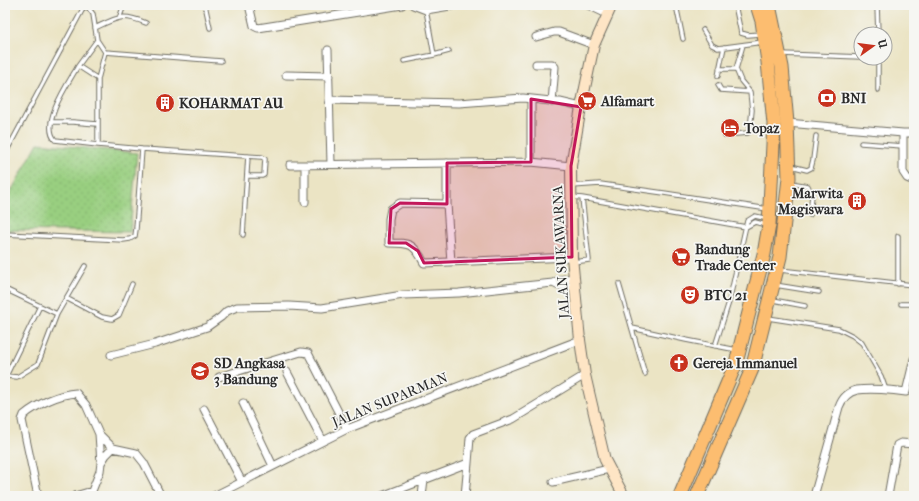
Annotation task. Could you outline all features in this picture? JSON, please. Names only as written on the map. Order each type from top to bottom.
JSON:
[{"type":"highway","points":[[680,496],[721,401],[740,350],[764,254],[770,218],[774,124],[768,62],[757,5]]},
{"type":"highway","points":[[698,496],[752,369],[780,257],[788,183],[787,123],[780,54],[769,5]]},
{"type":"street","points":[[249,5],[252,21],[254,26],[258,28],[402,5]]},
{"type":"street","points":[[413,5],[426,10],[456,5]]},
{"type":"street","points":[[588,5],[610,9]]},
{"type":"street","name":"JALAN SUKAWARNA","points":[[610,9],[594,45],[571,166],[572,260],[585,375],[605,460],[624,496]]},
{"type":"street","points":[[536,37],[554,32],[560,32],[594,45]]},
{"type":"street","points":[[328,50],[331,164]]},
{"type":"street","points":[[536,64],[552,64],[554,67],[552,102]]},
{"type":"street","points":[[286,75],[329,76]]},
{"type":"street","points":[[329,100],[459,103],[506,99],[531,99],[581,107]]},
{"type":"street","points":[[531,99],[531,162]]},
{"type":"street","points":[[787,123],[914,133]]},
{"type":"street","points":[[903,133],[905,176],[914,181]]},
{"type":"street","points":[[290,165],[531,162],[571,166]]},
{"type":"street","points":[[447,163],[447,204],[451,262]]},
{"type":"street","points":[[305,164],[305,202]]},
{"type":"street","points":[[447,204],[400,203],[391,209],[389,219],[389,243],[406,243],[418,251],[424,263],[572,260]]},
{"type":"street","points":[[111,355],[155,344],[207,327],[219,319],[227,311],[238,307],[288,306],[322,308],[403,295],[459,294],[553,283],[559,280],[574,282]]},
{"type":"street","name":"JALAN SUPARMAN","points":[[214,496],[347,429],[580,340]]},
{"type":"street","points":[[219,377],[301,352],[308,353],[347,429]]},
{"type":"street","points":[[814,496],[838,406],[842,399],[856,390],[906,392],[914,360]]},
{"type":"street","points":[[288,372],[323,441]]},
{"type":"street","points":[[465,496],[470,438],[473,434],[513,419],[585,375]]},
{"type":"street","points":[[38,496],[22,420],[24,415],[39,405],[69,393],[76,393],[82,398],[86,405],[99,434],[101,463],[100,471],[92,491],[75,496]]},
{"type":"street","points":[[243,403],[273,466]]},
{"type":"street","points":[[204,409],[242,482]]},
{"type":"street","points":[[99,434],[113,448],[136,453],[144,463],[161,496]]},
{"type":"street","points":[[888,496],[897,445],[901,443],[914,444]]},
{"type":"street","points":[[101,463],[113,448]]},
{"type":"street","points":[[382,496],[468,463]]},
{"type":"street","points":[[553,482],[609,469]]},
{"type":"street","points":[[422,496],[424,480]]},
{"type":"lane","points":[[5,154],[85,5],[93,14],[97,40],[105,52],[98,79],[98,145]]},
{"type":"lane","points":[[120,16],[124,5]]},
{"type":"lane","points":[[205,5],[210,28]]},
{"type":"lane","points":[[676,5],[683,39]]},
{"type":"lane","points":[[735,5],[741,33],[764,38]]},
{"type":"lane","points":[[877,5],[878,26]]},
{"type":"lane","points":[[426,10],[434,55]]},
{"type":"lane","points":[[95,28],[120,16],[133,18],[146,23]]},
{"type":"lane","points":[[703,30],[712,45],[715,47],[743,45],[764,38]]},
{"type":"lane","points":[[97,40],[78,66],[55,108],[51,122],[52,135],[55,140],[142,149],[262,157],[264,159],[264,175],[247,176]]},
{"type":"lane","points":[[725,135],[750,132],[752,110],[750,92],[740,80],[736,69],[743,45]]},
{"type":"lane","points":[[718,76],[724,47]]},
{"type":"lane","points":[[404,61],[449,51]]},
{"type":"lane","points":[[105,52],[221,61]]},
{"type":"lane","points":[[780,54],[853,57]]},
{"type":"lane","points":[[78,66],[98,79]]},
{"type":"lane","points":[[878,66],[878,90]]},
{"type":"lane","points":[[719,70],[736,69]]},
{"type":"lane","points":[[718,85],[721,90],[750,92]]},
{"type":"lane","points":[[51,122],[97,124]]},
{"type":"lane","points":[[788,165],[807,170],[811,168],[814,160],[816,136]]},
{"type":"lane","points":[[861,143],[903,146]]},
{"type":"lane","points":[[5,234],[123,240],[130,239],[135,236],[142,149]]},
{"type":"lane","points":[[243,235],[248,156]]},
{"type":"lane","points":[[788,183],[808,186],[812,195],[810,215]]},
{"type":"lane","points":[[571,186],[600,184],[664,193],[770,218]]},
{"type":"lane","points":[[571,197],[746,227],[755,222],[770,218]]},
{"type":"lane","points":[[572,260],[589,260],[582,198]]},
{"type":"lane","points":[[715,346],[729,302],[747,221],[755,216],[770,218]]},
{"type":"lane","points":[[898,236],[898,284]]},
{"type":"lane","points":[[40,306],[5,376],[17,377],[38,364],[57,314],[85,266]]},
{"type":"lane","points":[[777,270],[913,285]]},
{"type":"lane","points":[[66,298],[102,318],[112,319],[119,315],[132,284]]},
{"type":"lane","points":[[619,284],[645,374]]},
{"type":"lane","points":[[773,285],[819,292]]},
{"type":"lane","points":[[5,289],[57,314]]},
{"type":"lane","points":[[770,300],[805,306]]},
{"type":"lane","points":[[900,304],[914,304]]},
{"type":"lane","points":[[765,318],[839,329],[853,336],[862,343],[881,376],[886,390]]},
{"type":"lane","points":[[632,328],[740,350]]},
{"type":"highlighted area","points":[[531,99],[581,107],[571,166],[572,257],[424,263],[418,251],[406,243],[389,243],[391,209],[400,203],[447,204],[447,163],[531,162]]},
{"type":"green space","points":[[38,143],[137,153],[130,232],[5,230],[5,202]]},
{"type":"place","name":"BNI","points":[[827,98]]},
{"type":"place","name":"Alfamart","points":[[587,101]]},
{"type":"place","name":"KOHARMAT AU","points":[[165,103]]},
{"type":"place","name":"Topaz","points":[[730,128]]},
{"type":"place","name":"Marwita Magiswara","points":[[857,201]]},
{"type":"place","name":"Bandung Trade Center","points":[[681,257]]},
{"type":"place","name":"BTC 21","points":[[690,295]]},
{"type":"place","name":"Gereja Immanuel","points":[[679,363]]},
{"type":"place","name":"SD Angkasa 3 Bandung","points":[[200,371]]}]
